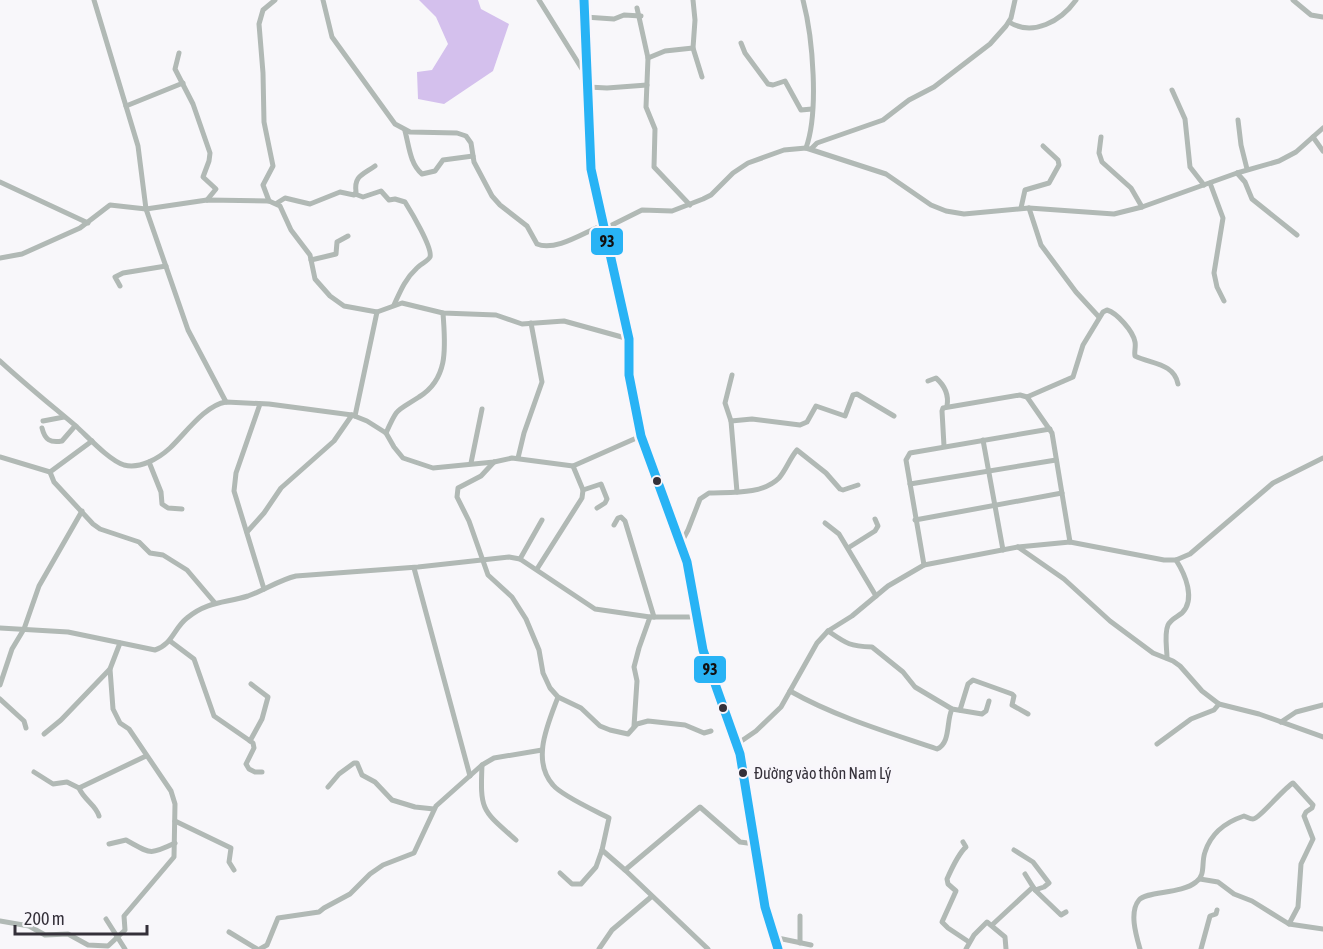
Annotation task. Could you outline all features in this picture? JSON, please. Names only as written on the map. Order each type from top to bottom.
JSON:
[{"type":"street","points":[[94,0],[138,146],[146,209],[188,330],[226,402]]},
{"type":"street","points":[[269,201],[263,185],[273,166],[264,122],[264,78],[259,28],[264,10],[275,0]]},
{"type":"street","points":[[323,0],[332,37],[394,124],[405,131],[462,134],[469,139],[473,156],[492,196],[527,226],[535,242],[540,246],[566,242],[642,210],[668,212],[708,198],[733,173],[748,163],[784,150],[808,149],[886,174],[931,205],[946,211],[964,214],[1029,208],[1108,214],[1143,207],[1237,172],[1284,159],[1296,152],[1323,128]]},
{"type":"street","points":[[538,0],[588,83],[604,88],[647,85]]},
{"type":"street","points":[[584,0],[591,169],[629,339],[626,353],[640,436],[681,543],[689,569],[696,617],[709,671],[737,744],[765,907],[778,949]]},
{"type":"street","points":[[693,0],[693,48],[702,77]]},
{"type":"street","points":[[803,0],[808,20],[811,51],[812,131],[808,149]]},
{"type":"street","points":[[808,149],[817,143],[883,120],[909,100],[934,87],[990,44],[1009,22],[1015,0]]},
{"type":"street","points":[[1009,22],[1018,28],[1025,29],[1050,24],[1064,15],[1076,0]]},
{"type":"street","points":[[1293,0],[1311,15],[1323,17]]},
{"type":"street","points":[[637,8],[648,57],[646,111],[655,129],[654,167],[690,205]]},
{"type":"street","points":[[585,17],[614,19],[624,15],[640,16]]},
{"type":"street","points":[[741,43],[745,53],[768,84],[773,85],[785,81],[801,110],[812,109]]},
{"type":"street","points":[[648,57],[665,51],[693,48]]},
{"type":"street","points":[[179,53],[175,69],[193,104],[210,153],[203,177],[216,189],[207,200]]},
{"type":"street","points":[[126,106],[183,83]]},
{"type":"street","points":[[1172,90],[1185,119],[1190,167],[1207,184],[1223,218],[1214,273],[1224,301]]},
{"type":"street","points":[[1238,120],[1247,169]]},
{"type":"street","points":[[405,131],[412,159],[422,174],[435,171],[443,160],[473,156]]},
{"type":"street","points":[[1101,137],[1102,162],[1133,190],[1143,207]]},
{"type":"street","points":[[1313,137],[1323,152]]},
{"type":"street","points":[[1021,208],[1025,189],[1048,183],[1059,165],[1058,160],[1043,146]]},
{"type":"street","points":[[355,194],[356,179],[375,166]]},
{"type":"street","points":[[1237,172],[1245,182],[1252,199],[1297,234]]},
{"type":"street","points":[[0,182],[88,223]]},
{"type":"street","points":[[278,203],[285,198],[310,204],[340,192],[363,197],[381,191],[389,200],[405,202],[418,224],[430,253],[429,258],[406,281],[394,305]]},
{"type":"street","points":[[0,258],[22,254],[88,223],[110,205],[146,209],[207,200],[269,201],[278,203],[291,230],[308,250],[315,279],[344,306],[377,312],[402,303],[443,313],[491,314],[518,323],[570,322],[629,339]]},
{"type":"street","points":[[1029,208],[1041,245],[1076,292],[1100,317]]},
{"type":"street","points":[[311,260],[336,254],[339,240],[348,236]]},
{"type":"street","points":[[120,286],[115,278],[123,273],[166,266]]},
{"type":"street","points":[[1027,397],[1073,377],[1083,345],[1100,317],[1107,310],[1113,312],[1134,338],[1136,356],[1156,362],[1173,372],[1178,384]]},
{"type":"street","points":[[247,532],[264,513],[281,488],[334,441],[353,416],[377,312]]},
{"type":"street","points":[[386,433],[397,410],[428,390],[440,373],[445,352],[443,313]]},
{"type":"street","points":[[518,458],[524,433],[542,382],[531,323]]},
{"type":"street","points":[[0,361],[118,462],[134,466],[149,462],[169,449],[214,407],[226,402],[353,416],[386,433],[398,453],[414,463],[433,468],[518,458],[573,466],[640,436]]},
{"type":"street","points":[[732,375],[725,399],[730,421],[737,492]]},
{"type":"street","points":[[928,381],[936,378],[942,384],[947,397],[947,406]]},
{"type":"street","points":[[730,421],[752,419],[800,425],[807,422],[816,406],[845,416],[853,395],[857,394],[894,416]]},
{"type":"street","points":[[944,446],[942,411],[947,406],[1020,395],[1027,397],[1050,429],[1070,542]]},
{"type":"street","points":[[260,404],[236,473],[234,491],[264,589]]},
{"type":"street","points":[[471,464],[482,409]]},
{"type":"street","points":[[64,417],[43,425],[44,436],[48,440],[62,441],[75,426]]},
{"type":"street","points":[[924,565],[915,520],[907,456],[910,453],[944,446],[1050,429]]},
{"type":"street","points":[[983,440],[1003,550]]},
{"type":"street","points":[[50,472],[92,441]]},
{"type":"street","points":[[681,543],[700,499],[704,495],[762,488],[779,477],[797,450],[826,473],[840,489],[858,485]]},
{"type":"street","points":[[0,457],[50,472]]},
{"type":"street","points":[[737,744],[765,723],[781,707],[817,643],[828,631],[849,618],[899,578],[924,565],[1018,547],[1070,542],[1164,560],[1176,560],[1190,554],[1273,483],[1323,458]]},
{"type":"street","points":[[910,484],[1056,460]]},
{"type":"street","points":[[149,462],[161,492],[162,504],[168,508],[182,509]]},
{"type":"street","points":[[494,462],[485,473],[460,486],[456,491],[491,579],[512,597],[526,619],[539,650],[544,676],[550,688],[558,697],[578,706],[600,726],[610,730],[628,734],[634,726],[644,721],[652,721],[685,725],[702,732],[711,731]]},
{"type":"street","points":[[537,570],[579,503],[583,490],[573,466]]},
{"type":"street","points":[[50,472],[54,482],[100,529],[139,542],[150,553],[163,555],[187,570],[215,603]]},
{"type":"street","points":[[583,490],[596,485],[603,486],[607,499],[597,508]]},
{"type":"street","points":[[915,520],[1062,492]]},
{"type":"street","points":[[0,685],[12,649],[24,629],[39,586],[82,511]]},
{"type":"street","points":[[614,525],[618,518],[621,517],[625,521],[652,617],[634,667],[637,681],[634,726]]},
{"type":"street","points":[[848,548],[875,531],[878,526],[875,519]]},
{"type":"street","points":[[520,559],[542,520]]},
{"type":"street","points":[[825,523],[838,534],[848,548],[876,596]]},
{"type":"street","points":[[1018,547],[1064,579],[1110,621],[1153,653],[1167,658],[1184,669],[1205,694],[1219,704],[1323,737]]},
{"type":"street","points":[[0,628],[68,632],[155,650],[163,648],[170,641],[186,618],[215,603],[249,596],[296,576],[414,568],[509,556],[520,559],[595,609],[652,617],[696,617]]},
{"type":"street","points":[[1167,658],[1167,628],[1171,621],[1183,612],[1188,598],[1186,578],[1176,560]]},
{"type":"street","points":[[414,568],[470,776]]},
{"type":"street","points":[[828,631],[850,645],[862,648],[872,647],[900,670],[915,687],[952,709],[982,714],[986,711],[989,701]]},
{"type":"street","points":[[170,641],[196,662],[214,716],[255,745],[248,758],[247,767],[255,772],[262,772]]},
{"type":"street","points":[[0,921],[29,926],[45,935],[68,934],[90,945],[108,946],[125,930],[124,916],[174,857],[175,804],[171,790],[129,729],[120,723],[113,709],[111,669],[120,644]]},
{"type":"street","points":[[44,734],[111,669]]},
{"type":"street","points":[[960,710],[968,684],[973,680],[1012,694],[1014,696],[1012,705],[1028,714]]},
{"type":"street","points":[[250,741],[261,719],[268,697],[251,684]]},
{"type":"street","points":[[790,691],[818,706],[938,749],[945,742],[952,709]]},
{"type":"street","points":[[558,697],[542,750],[544,768],[554,787],[609,818],[602,850],[594,870],[581,884],[572,884],[560,873]]},
{"type":"street","points":[[0,699],[24,721],[26,728]]},
{"type":"street","points":[[1157,744],[1191,719],[1214,710],[1219,704]]},
{"type":"street","points":[[1281,722],[1296,712],[1323,705]]},
{"type":"street","points":[[229,932],[258,949],[267,945],[278,918],[319,912],[350,894],[370,874],[384,865],[414,853],[434,809],[482,765],[494,758],[542,750]]},
{"type":"street","points":[[79,788],[146,756]]},
{"type":"street","points":[[328,787],[339,774],[357,763],[362,775],[375,782],[392,800],[415,807],[434,809]]},
{"type":"street","points":[[482,765],[483,804],[496,822],[516,840]]},
{"type":"street","points":[[34,772],[53,784],[67,782],[79,788],[82,796],[97,810],[99,816]]},
{"type":"street","points":[[1140,949],[1134,917],[1139,900],[1145,896],[1191,886],[1200,879],[1205,850],[1224,824],[1244,816],[1255,819],[1291,783],[1296,784],[1313,805],[1304,816],[1313,839],[1301,864],[1298,907],[1289,924]]},
{"type":"street","points":[[625,870],[700,807],[740,842],[755,844]]},
{"type":"street","points":[[175,821],[231,848],[229,862],[234,870]]},
{"type":"street","points":[[110,844],[126,840],[149,852],[175,843]]},
{"type":"street","points":[[963,842],[966,847],[947,879],[948,884],[956,891],[942,922],[969,942]]},
{"type":"street","points":[[602,850],[708,949]]},
{"type":"street","points":[[992,925],[1034,889],[1044,887],[1048,883],[1033,862],[1014,850]]},
{"type":"street","points":[[1025,874],[1034,889],[1061,915],[1066,912]]},
{"type":"street","points":[[1200,879],[1218,882],[1234,894],[1252,901],[1289,924],[1323,929]]},
{"type":"street","points":[[599,949],[612,930],[651,897]]},
{"type":"street","points":[[1201,949],[1210,916],[1216,914],[1217,910]]},
{"type":"street","points":[[800,916],[800,943]]},
{"type":"street","points":[[106,919],[124,949]]},
{"type":"street","points":[[966,949],[969,942],[987,922],[1005,937],[1006,949]]},
{"type":"street","points":[[773,937],[812,945]]},
{"type":"shaded area","points":[[419,0],[478,0],[481,9],[509,24],[493,71],[444,104],[418,99],[417,72],[432,70],[448,44],[436,17]]},
{"type":"transit line","name":"93","points":[[584,0],[591,169],[629,339],[629,375],[641,436],[687,562],[703,650],[740,754],[765,907],[778,949]]},
{"type":"place","name":"Đường vào thôn Nam Lý","points":[[743,773]]}]
